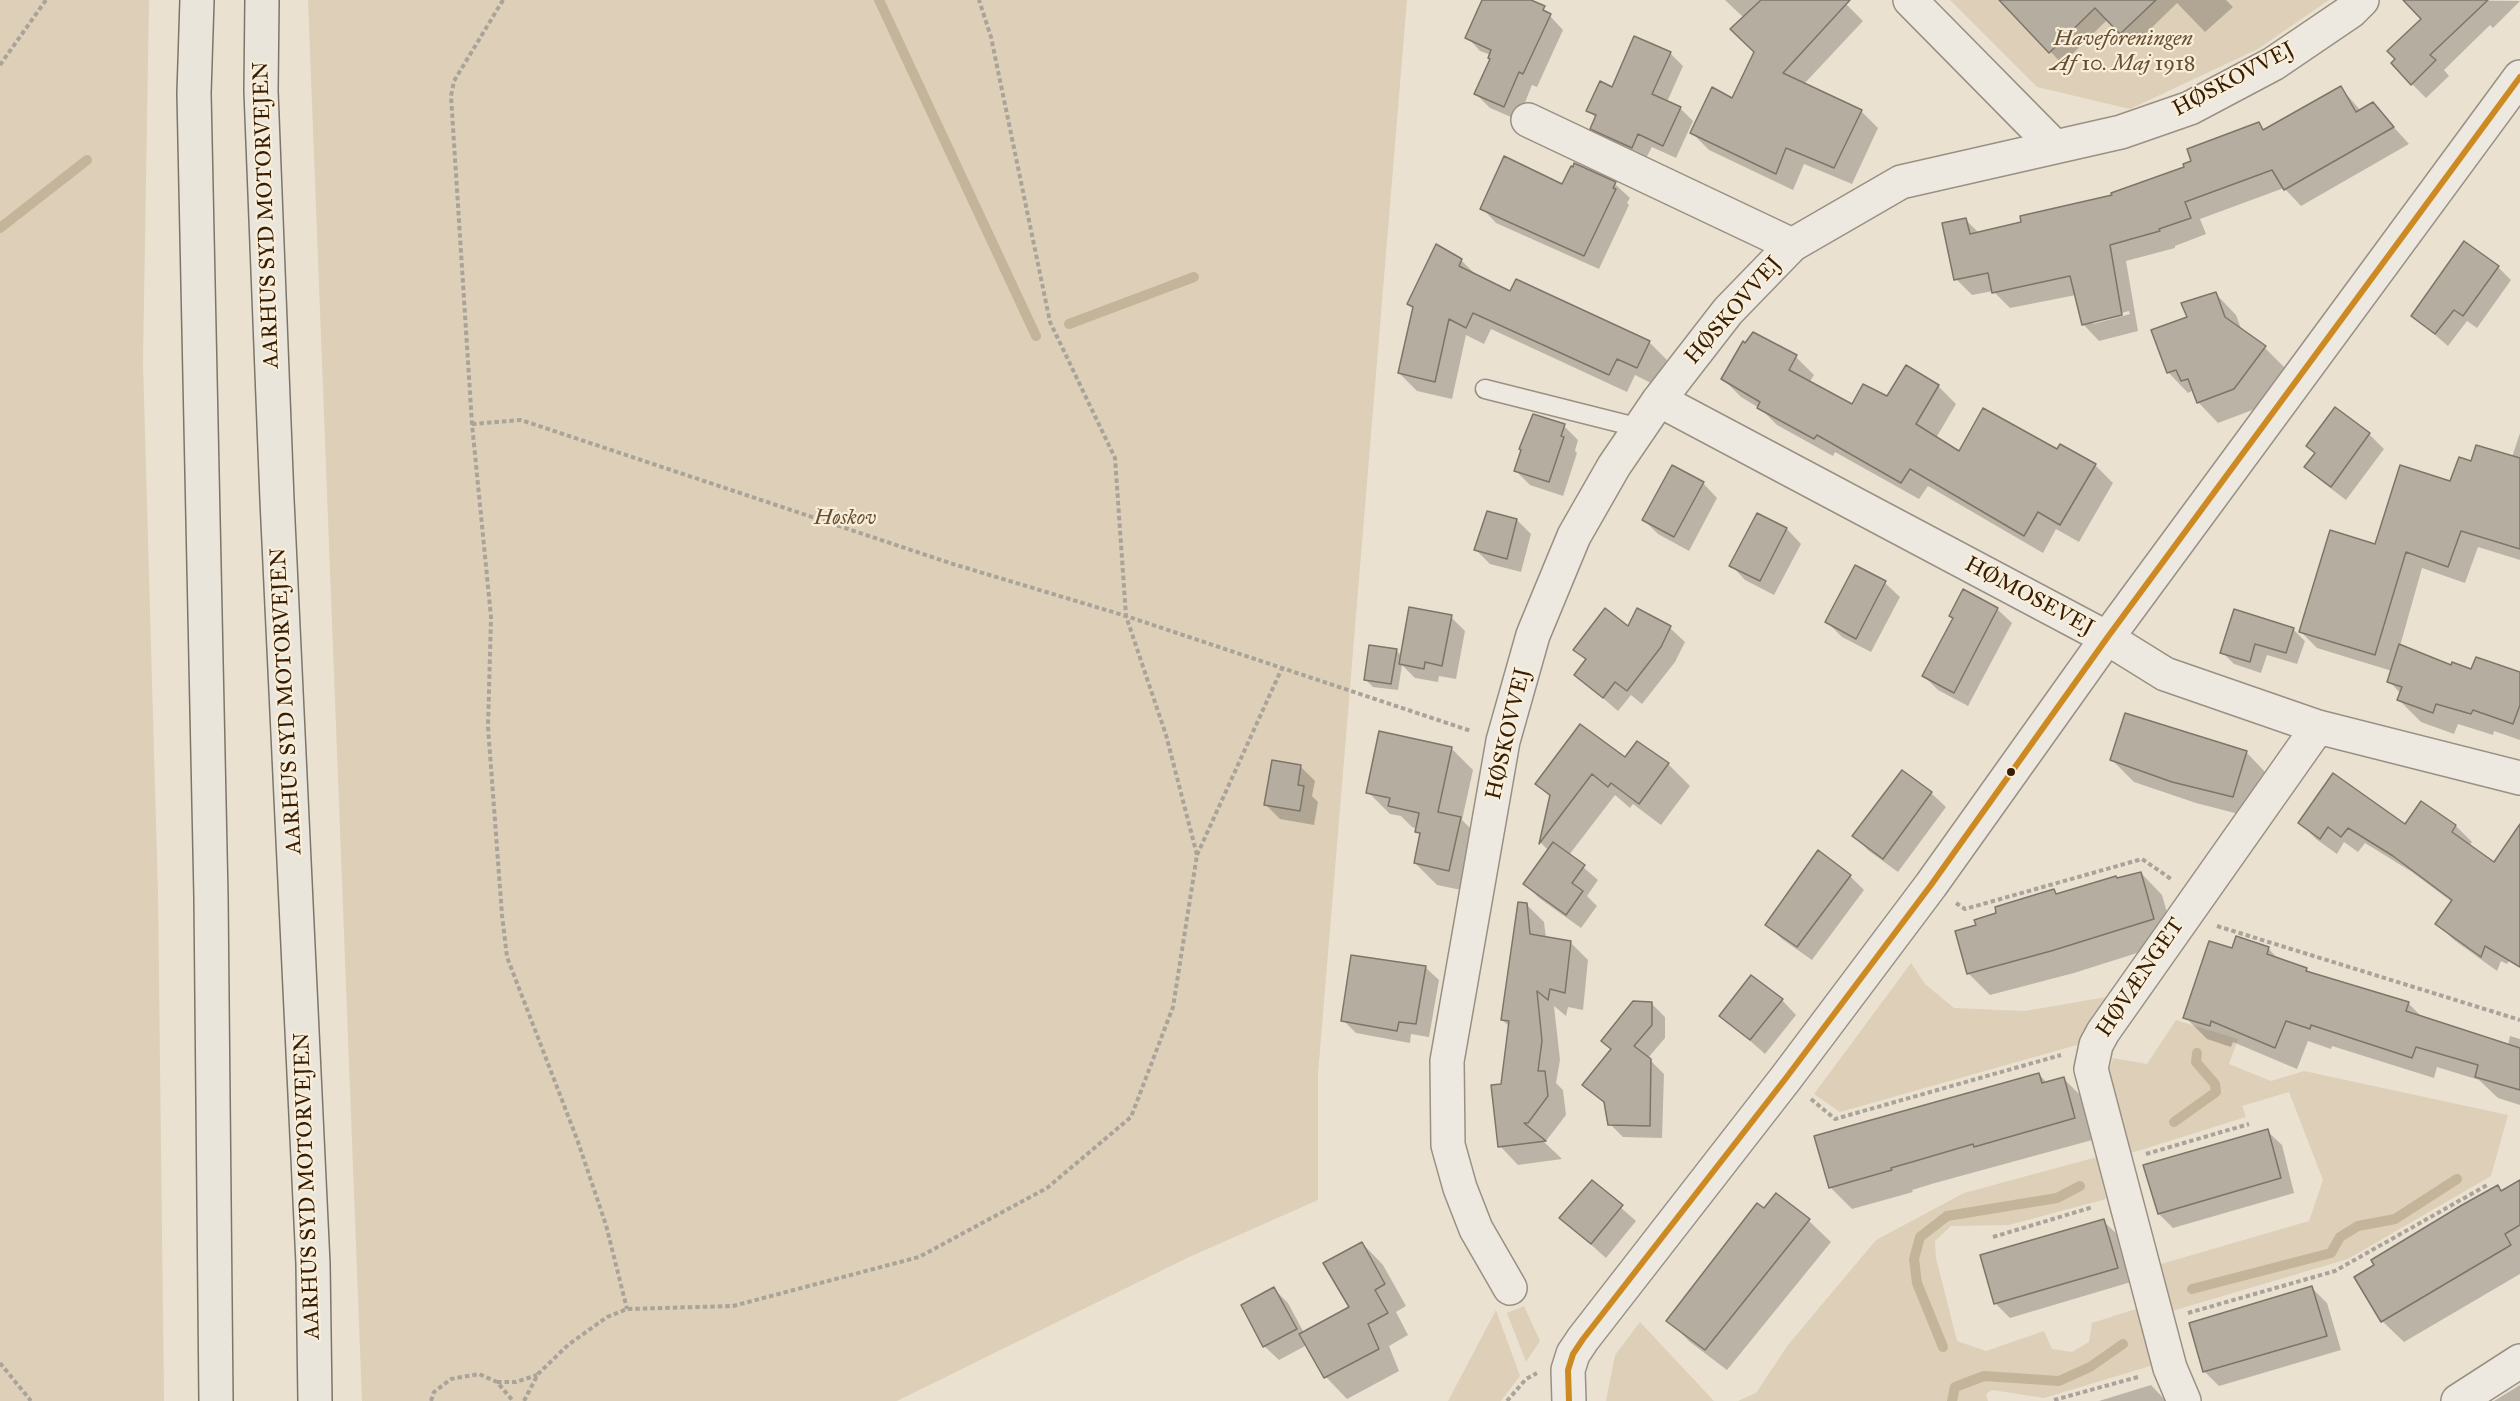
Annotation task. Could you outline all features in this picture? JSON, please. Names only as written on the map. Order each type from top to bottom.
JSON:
[{"type":"highway","points":[[197,0],[194,93],[211,897],[216,1401]]},
{"type":"highway","name":"AARHUS SYD MOTORVEJEN","points":[[262,0],[261,91],[277,500],[313,1264],[315,1401]]},
{"type":"street","points":[[1910,0],[2055,147]]},
{"type":"street","name":"HØSKOVVEJ","points":[[1510,1288],[1476,1229],[1460,1188],[1448,1145],[1447,1061],[1503,741],[1533,635],[1574,536],[1614,466],[1659,400],[1728,311],[1792,245],[1901,182],[2121,132],[2190,108],[2273,64],[2351,4]]},
{"type":"street","points":[[1569,1401],[1568,1370],[1573,1354],[1582,1339],[1786,1078],[1930,885],[2107,638],[2520,77]]},
{"type":"street","name":"HØSKOVVEJ","points":[[1528,120],[1792,245]]},
{"type":"street","name":"HØMOSEVEJ","points":[[1659,400],[2107,638],[2165,674],[2318,727],[2520,778]]},
{"type":"street","name":"HØVÆNGET","points":[[2184,1401],[2170,1368],[2091,1069],[2096,1045],[2190,906],[2318,727]]},
{"type":"street","points":[[2458,1401],[2520,1362]]},
{"type":"lane","points":[[1485,389],[1640,428]]},
{"type":"path","points":[[0,65],[46,0]]},
{"type":"path","points":[[503,0],[454,81],[451,96],[472,424],[491,617],[488,727],[500,896],[507,957],[603,1215],[627,1310]]},
{"type":"path","points":[[979,0],[991,37],[1050,322],[1115,458],[1126,616],[1166,735],[1197,855]]},
{"type":"path","points":[[472,424],[521,420],[953,564],[1126,616],[1503,741]]},
{"type":"path","points":[[524,1401],[538,1374],[568,1345],[607,1317],[627,1310],[733,1306],[919,1257],[1047,1188],[1131,1118],[1173,1007],[1197,855],[1282,668]]},
{"type":"path","points":[[1930,885],[1965,909],[2142,859],[2190,906],[2520,1020]]},
{"type":"path","points":[[1786,1078],[1835,1119],[2096,1045]]},
{"type":"path","points":[[2116,1162],[2249,1124]]},
{"type":"path","points":[[2158,1322],[2335,1271],[2489,1184]]},
{"type":"path","points":[[1993,1237],[2125,1198]]},
{"type":"path","points":[[0,1363],[31,1401]]},
{"type":"path","points":[[2054,1400],[2170,1368]]},
{"type":"path","points":[[431,1401],[434,1392],[451,1379],[479,1374],[497,1382],[516,1382],[538,1374]]},
{"type":"path","points":[[497,1382],[513,1401]]},
{"type":"green space","points":[[0,0],[149,0],[143,363],[158,893],[164,1401],[0,1401]]},
{"type":"green space","name":"Høskov","points":[[308,0],[1407,0],[1318,1074],[1318,1200],[1187,1258],[897,1401],[362,1401]]},
{"type":"green space","name":"Haveforeningen Af 10. Maj 1918","points":[[1950,0],[2329,0],[2258,49],[2130,109],[2037,87]]},
{"type":"green space","points":[[1911,963],[1925,984],[1954,1008],[2025,1011],[2112,996],[2084,1043],[1840,1112],[1814,1094]]},
{"type":"green space","points":[[2176,1020],[2238,1039],[2229,1064],[2271,1081],[2304,1071],[2508,1115],[2491,1176],[2348,1259],[2172,1311],[2161,1264],[2309,1221],[2323,1180],[2289,1092],[2242,1106],[2246,1117],[2131,1153],[2110,1087],[2109,1072],[2113,1058],[2147,1064]]},
{"type":"green space","points":[[2097,1157],[2106,1199],[2009,1225],[1951,1226],[1935,1241],[1936,1258],[1957,1341],[1986,1351],[2044,1331],[2052,1349],[2072,1352],[2089,1342],[2092,1323],[2139,1308],[2157,1364],[2044,1398],[1992,1390],[1986,1394],[1988,1401],[1738,1401],[1756,1393],[1788,1345],[1876,1240],[1964,1193]]},
{"type":"green space","points":[[1524,1306],[1540,1341],[1526,1362],[1507,1313]]},
{"type":"green space","points":[[1496,1310],[1520,1376],[1501,1401],[1448,1401]]},
{"type":"green space","points":[[1640,1322],[1714,1401],[1606,1401],[1615,1355]]},
{"type":"building","points":[[1482,0],[1531,0],[1545,6],[1543,10],[1551,14],[1523,74],[1519,72],[1504,107],[1474,94],[1490,59],[1488,58],[1491,50],[1465,38]]},
{"type":"building","points":[[1761,0],[1850,0],[1783,73],[1862,110],[1834,168],[1786,148],[1776,174],[1690,133],[1712,87],[1732,98],[1754,52],[1730,29]]},
{"type":"building","points":[[1999,0],[2156,0],[2120,34],[2095,8],[2049,53]]},
{"type":"building","points":[[2403,0],[2488,0],[2430,55],[2436,60],[2411,85],[2391,63],[2395,59],[2387,51],[2421,19]]},
{"type":"building","points":[[1634,36],[1671,52],[1652,94],[1681,107],[1663,146],[1638,134],[1632,148],[1590,129],[1596,115],[1586,111],[1600,81],[1612,87]]},
{"type":"building","points":[[2341,86],[2356,112],[2373,102],[2394,127],[2284,190],[2272,170],[2185,202],[2191,218],[2159,229],[2160,231],[2110,245],[2122,315],[2082,325],[2070,276],[1992,293],[1988,273],[1954,280],[1942,223],[1966,218],[1970,234],[2021,222],[2020,216],[2112,195],[2111,193],[2184,167],[2183,164],[2191,161],[2187,149],[2259,122],[2263,130]]},
{"type":"building","points":[[1504,156],[1562,184],[1574,163],[1616,182],[1613,188],[1616,189],[1584,256],[1480,209]]},
{"type":"building","points":[[2464,241],[2499,266],[2463,316],[2454,310],[2435,334],[2411,316]]},
{"type":"building","points":[[1436,244],[1462,259],[1459,266],[1510,291],[1516,279],[1650,341],[1637,368],[1617,359],[1609,375],[1473,313],[1466,328],[1449,319],[1435,382],[1398,373],[1413,307],[1407,304]]},
{"type":"building","points":[[2216,292],[2225,317],[2266,346],[2234,389],[2197,403],[2188,379],[2181,381],[2176,370],[2167,373],[2151,330],[2187,317],[2181,303]]},
{"type":"building","points":[[1753,332],[1797,355],[1789,370],[1852,404],[1863,384],[1887,396],[1906,365],[1939,385],[1916,424],[1959,451],[1983,408],[2057,449],[2060,444],[2096,464],[2060,525],[2038,512],[2024,536],[1910,469],[1901,483],[1817,435],[1814,439],[1757,408],[1760,402],[1721,379],[1743,341],[1745,343]]},
{"type":"building","points":[[2335,407],[2370,433],[2331,487],[2304,467],[2315,453],[2306,446]]},
{"type":"building","points":[[1533,414],[1565,424],[1561,436],[1564,437],[1549,482],[1514,471],[1521,450],[1519,449]]},
{"type":"building","points":[[2476,445],[2520,458],[2520,549],[2461,531],[2448,567],[2406,552],[2375,655],[2299,632],[2330,530],[2375,544],[2400,465],[2450,481],[2459,457],[2471,461]]},
{"type":"building","points":[[1672,465],[1704,482],[1674,537],[1642,520]]},
{"type":"building","points":[[1487,511],[1517,519],[1507,559],[1474,550]]},
{"type":"building","points":[[1757,513],[1787,528],[1760,581],[1729,566]]},
{"type":"building","points":[[1855,565],[1886,581],[1856,639],[1825,622]]},
{"type":"building","points":[[1963,589],[1998,608],[1954,693],[1922,676],[1953,618],[1949,616]]},
{"type":"building","points":[[1409,607],[1452,615],[1442,666],[1425,662],[1424,669],[1399,664]]},
{"type":"building","points":[[1605,608],[1628,626],[1637,608],[1671,626],[1661,647],[1627,691],[1615,682],[1603,698],[1574,675],[1586,659],[1573,650]]},
{"type":"building","points":[[2234,609],[2294,628],[2286,653],[2255,644],[2250,662],[2220,653]]},
{"type":"building","points":[[2399,644],[2451,665],[2452,662],[2471,669],[2476,657],[2520,672],[2520,705],[2513,724],[2473,710],[2471,714],[2436,704],[2433,713],[2397,700],[2402,687],[2387,682]]},
{"type":"building","points":[[1369,645],[1397,649],[1391,684],[1364,680]]},
{"type":"building","points":[[2125,713],[2247,751],[2233,797],[2172,782],[2110,760]]},
{"type":"building","points":[[1580,724],[1625,757],[1637,741],[1669,763],[1639,804],[1611,783],[1608,787],[1592,774],[1539,844],[1550,795],[1535,784]]},
{"type":"building","points":[[1379,731],[1452,747],[1438,812],[1461,817],[1449,871],[1414,863],[1420,833],[1415,832],[1419,813],[1388,806],[1390,798],[1366,793]]},
{"type":"building","points":[[1272,760],[1301,765],[1298,785],[1304,786],[1300,811],[1264,805]]},
{"type":"building","points":[[1902,770],[1932,792],[1883,859],[1852,836]]},
{"type":"building","points":[[2333,773],[2405,824],[2421,801],[2456,825],[2452,832],[2494,862],[2520,824],[2520,967],[2485,946],[2481,957],[2435,924],[2452,900],[2393,856],[2348,828],[2341,837],[2328,827],[2320,839],[2298,823]]},
{"type":"building","points":[[1553,842],[1585,865],[1572,883],[1583,891],[1566,915],[1523,884]]},
{"type":"building","points":[[1818,850],[1851,875],[1797,947],[1765,925]]},
{"type":"building","points":[[2141,872],[2154,919],[1967,974],[1955,931],[1976,925],[1974,920],[1996,913],[1995,907],[2054,889],[2056,894],[2116,876],[2117,878]]},
{"type":"building","points":[[1518,902],[1527,903],[1530,934],[1571,941],[1565,993],[1550,989],[1548,1000],[1537,991],[1542,1041],[1538,1071],[1545,1071],[1548,1096],[1528,1123],[1524,1123],[1546,1141],[1498,1147],[1491,1085],[1501,1084],[1509,1021],[1501,1020]]},
{"type":"building","points":[[2236,936],[2269,947],[2267,954],[2307,968],[2306,971],[2409,1002],[2406,1011],[2520,1048],[2520,1090],[2475,1077],[2478,1065],[2416,1047],[2412,1058],[2311,1025],[2310,1029],[2286,1021],[2275,1048],[2211,1021],[2210,1026],[2183,1018],[2209,941],[2232,948]]},
{"type":"building","points":[[1351,955],[1426,966],[1416,1024],[1399,1022],[1397,1031],[1341,1021]]},
{"type":"building","points":[[1751,975],[1783,999],[1750,1040],[1719,1016]]},
{"type":"building","points":[[1633,1001],[1652,1002],[1652,1025],[1634,1046],[1651,1059],[1650,1126],[1608,1125],[1604,1102],[1582,1085],[1611,1049],[1601,1041]]},
{"type":"building","points":[[2039,1073],[2042,1083],[2064,1077],[2075,1118],[1974,1147],[1973,1144],[1829,1188],[1814,1136]]},
{"type":"building","points":[[2268,1129],[2281,1178],[2158,1214],[2143,1165]]},
{"type":"building","points":[[1592,1180],[1623,1205],[1591,1244],[1559,1218]]},
{"type":"building","points":[[2520,1180],[2520,1225],[2505,1234],[2511,1245],[2381,1322],[2354,1277],[2374,1265],[2371,1260],[2462,1205],[2498,1185],[2501,1191]]},
{"type":"building","points":[[1776,1193],[1810,1219],[1705,1350],[1666,1321],[1757,1203],[1764,1208]]},
{"type":"building","points":[[2104,1219],[2118,1268],[1994,1304],[1980,1255]]},
{"type":"building","points":[[1362,1242],[1385,1284],[1375,1290],[1388,1313],[1368,1324],[1379,1349],[1324,1378],[1299,1334],[1349,1307],[1323,1263]]},
{"type":"building","points":[[2312,1286],[2327,1336],[2203,1372],[2189,1323]]},
{"type":"building","points":[[1274,1287],[1297,1329],[1263,1347],[1241,1305]]},
{"type":"waterway","points":[[879,0],[1036,336]]},
{"type":"waterway","points":[[0,228],[87,160]]},
{"type":"waterway","points":[[1069,324],[1194,277]]},
{"type":"waterway","points":[[2174,1122],[2216,1092],[2215,1084],[2196,1062],[2197,1053]]},
{"type":"waterway","points":[[2192,1289],[2331,1253],[2340,1237],[2358,1226],[2395,1219],[2457,1179]]},
{"type":"waterway","points":[[1943,1347],[1917,1283],[1914,1259],[1920,1237],[1947,1216],[2057,1198],[2080,1186]]},
{"type":"waterway","points":[[1952,1401],[1955,1387],[1984,1376],[2059,1381],[2090,1367],[2123,1344]]},
{"type":"transit line","points":[[1569,1401],[1568,1370],[1573,1354],[1583,1339],[1786,1078],[1931,885],[2107,638],[2520,77]]}]
